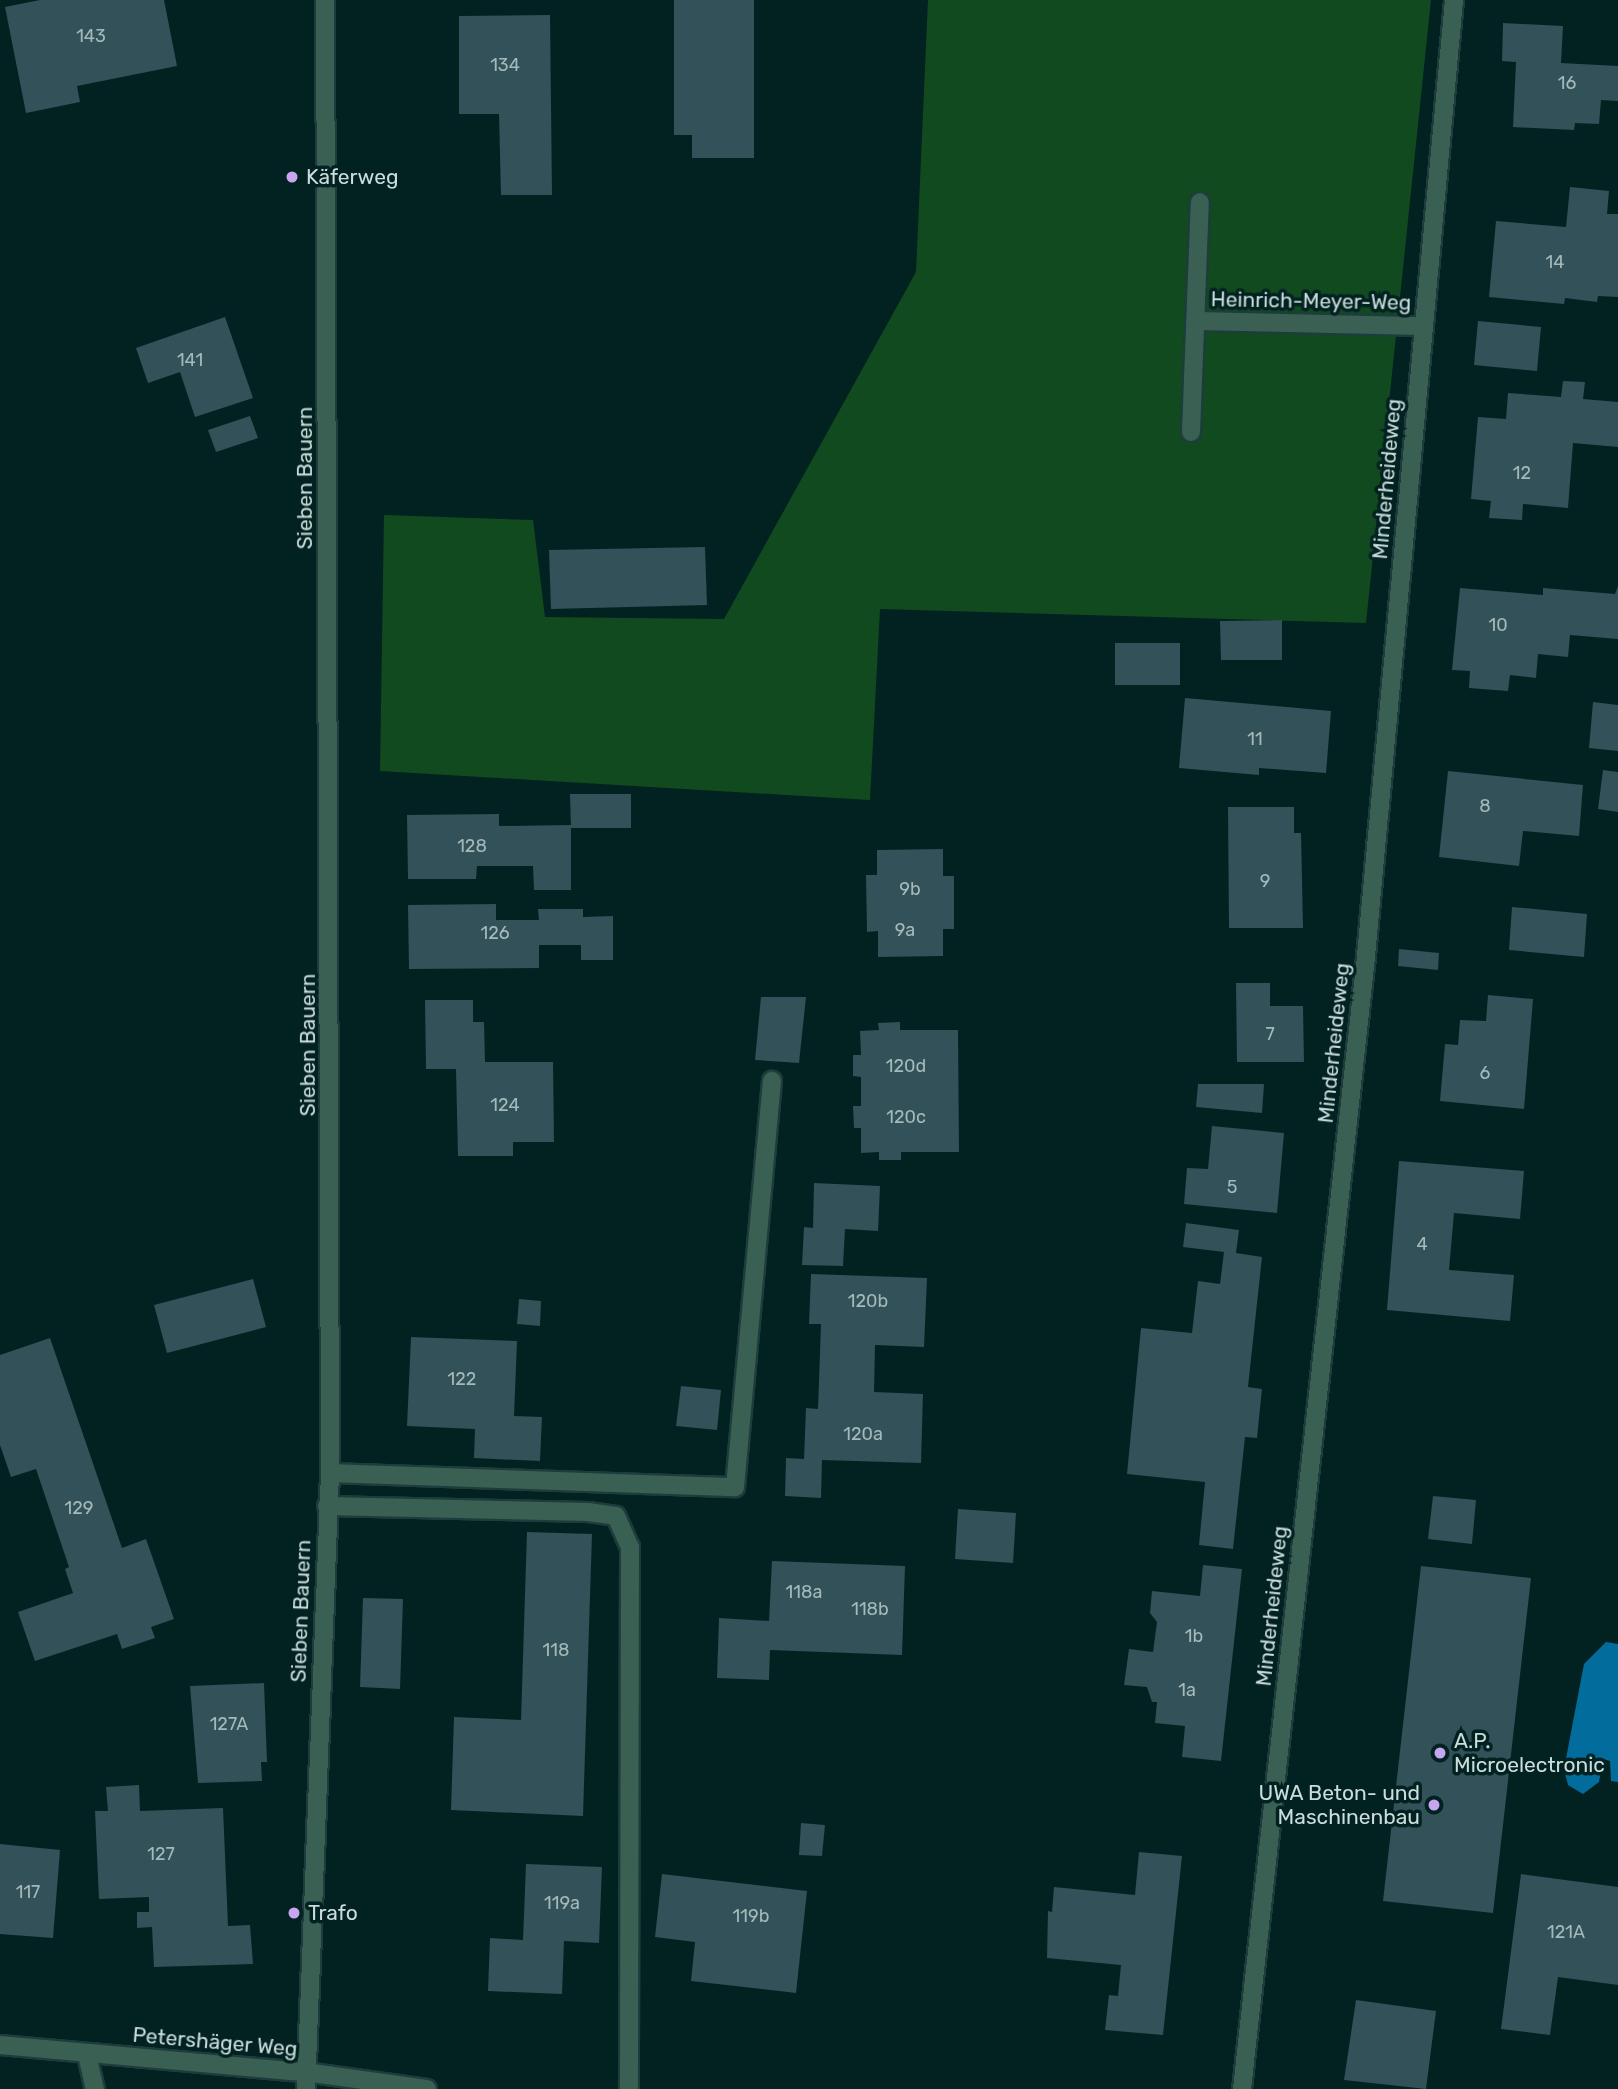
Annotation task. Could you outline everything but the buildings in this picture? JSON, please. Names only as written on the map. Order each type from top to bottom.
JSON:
[{"type":"street","name":"Sieben Bauern","points":[[305,2081],[330,1473],[325,0]]},
{"type":"street","name":"Minderheideweg","points":[[1242,2089],[1366,956],[1454,0]]},
{"type":"street","name":"Heinrich-Meyer-Weg","points":[[1191,432],[1200,202]]},
{"type":"street","name":"Heinrich-Meyer-Weg","points":[[1196,321],[1424,326]]},
{"type":"street","points":[[330,1473],[734,1487],[772,1081]]},
{"type":"street","points":[[327,1506],[588,1512],[616,1516],[630,1547],[629,2089]]},
{"type":"street","name":"Petershäger Weg","points":[[0,2045],[305,2081],[427,2089]]},
{"type":"street","points":[[87,2055],[95,2089]]},
{"type":"green space","points":[[928,0],[1431,0],[1366,623],[880,609],[870,800],[380,771],[384,515],[533,520],[545,617],[724,619],[916,272]]},
{"type":"water","points":[[1606,1642],[1618,1644],[1618,1782],[1611,1781],[1610,1761],[1603,1759],[1599,1782],[1583,1794],[1568,1785],[1564,1769],[1584,1664]]},
{"type":"place","name":"Käferweg","points":[[292,177]]},
{"type":"place","name":"A.P. Microelectronic","points":[[1440,1753]]},
{"type":"place","name":"UWA Beton- und Maschinenbau","points":[[1434,1805]]},
{"type":"place","name":"Trafo","points":[[294,1913]]}]
